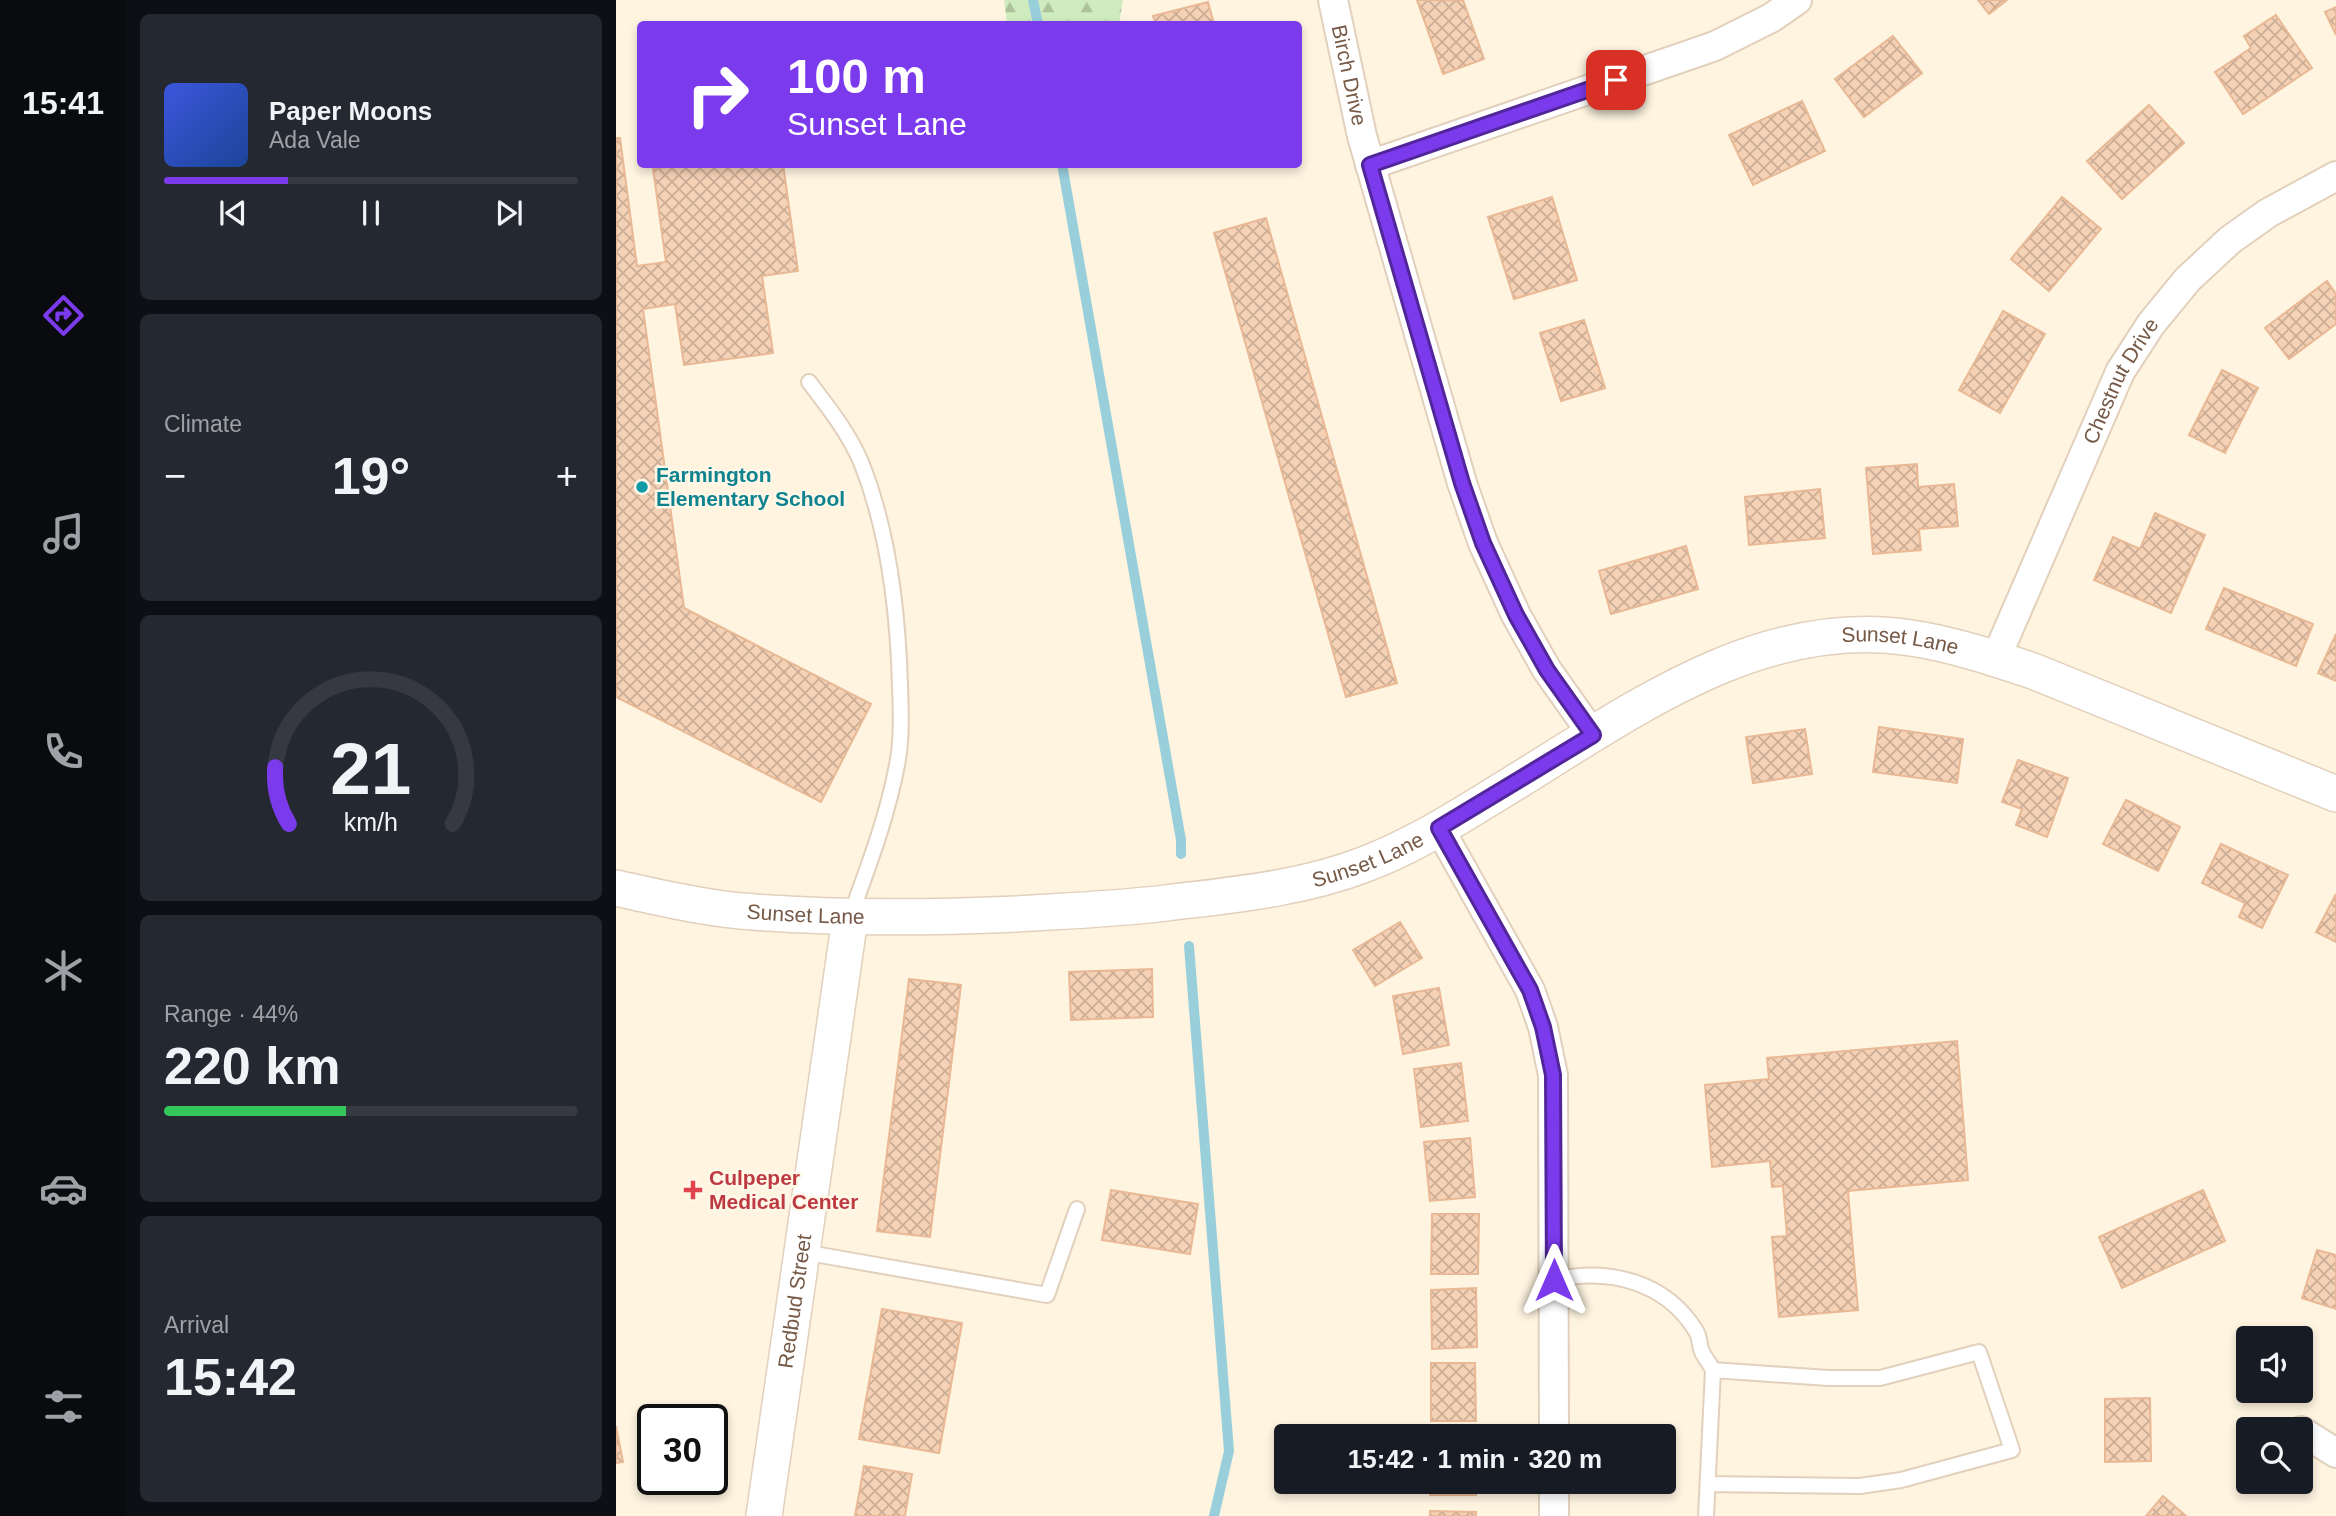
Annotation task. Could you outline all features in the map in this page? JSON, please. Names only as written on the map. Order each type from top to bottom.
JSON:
[{"type":"street","name":"Birch Drive","points":[[1333,0],[1370,165],[1462,483],[1483,543],[1516,615],[1547,670],[1593,735]]},
{"type":"street","points":[[1370,165],[1715,46],[1771,18],[1797,0]]},
{"type":"street","name":"Chestnut Drive","points":[[1996,658],[2120,372],[2151,324],[2188,279],[2230,240],[2268,213],[2336,176]]},
{"type":"street","name":"Sunset Lane","points":[[616,888],[677,902],[740,911],[850,918],[954,917],[1117,908],[1257,893],[1325,877],[1365,864],[1439,828],[1693,677],[1747,654],[1802,640],[1856,634],[1911,638],[1996,658],[2336,794]]},
{"type":"street","points":[[1439,828],[1530,990],[1543,1027],[1553,1075],[1554,1424]]},
{"type":"street","name":"Redbud Street","points":[[764,1516],[850,918]]},
{"type":"street","points":[[2313,1438],[2336,1453]]},
{"type":"street","points":[[1554,1494],[1554,1516]]},
{"type":"lane","points":[[809,382],[838,419],[860,461],[877,510],[890,567],[899,640],[901,709],[898,762],[887,813],[850,918]]},
{"type":"lane","points":[[802,1252],[1047,1295],[1077,1209]]},
{"type":"lane","points":[[1554,1280],[1600,1275],[1632,1280],[1662,1294],[1681,1310],[1699,1334],[1702,1351],[1713,1370],[1706,1516]]},
{"type":"lane","points":[[1708,1485],[1860,1486],[1901,1480],[2012,1450],[1979,1352],[1880,1378],[1828,1378],[1713,1370]]},
{"type":"green space","points":[[1004,0],[1123,0],[1120,21],[1007,21]]},
{"type":"building","points":[[1417,0],[1463,0],[1484,59],[1443,74]]},
{"type":"building","points":[[1978,0],[2007,0],[1989,14]]},
{"type":"building","points":[[1208,2],[1213,21],[1155,21],[1153,16]]},
{"type":"building","points":[[2336,7],[2336,35],[2325,12]]},
{"type":"building","points":[[2276,15],[2312,68],[2243,114],[2215,72],[2251,48],[2244,36]]},
{"type":"building","points":[[1893,36],[1922,73],[1864,117],[1835,79]]},
{"type":"building","points":[[1802,101],[1825,151],[1753,185],[1729,135]]},
{"type":"building","points":[[2149,105],[2184,143],[2122,199],[2087,161]]},
{"type":"building","name":"Farmington Elementary School","points":[[616,138],[620,138],[637,266],[666,262],[653,169],[784,168],[798,271],[762,276],[773,353],[684,365],[675,304],[643,309],[684,608],[871,704],[821,802],[616,697]]},
{"type":"building","points":[[1552,197],[1577,280],[1514,299],[1488,217]]},
{"type":"building","points":[[2062,197],[2101,229],[2049,291],[2011,259]]},
{"type":"building","points":[[1266,218],[1397,683],[1346,697],[1214,233]]},
{"type":"building","points":[[2327,281],[2336,294],[2336,324],[2289,359],[2265,328]]},
{"type":"building","points":[[2003,311],[2045,334],[2000,413],[1959,390]]},
{"type":"building","points":[[1584,320],[1605,388],[1561,401],[1540,333]]},
{"type":"building","points":[[2222,370],[2258,388],[2225,453],[2189,435]]},
{"type":"building","points":[[1917,464],[1918,487],[1954,484],[1958,526],[1919,529],[1921,550],[1873,554],[1866,468]]},
{"type":"building","points":[[1820,489],[1825,538],[1749,545],[1745,497]]},
{"type":"building","points":[[2155,513],[2205,535],[2171,613],[2094,580],[2113,537],[2140,549]]},
{"type":"building","points":[[1686,546],[1698,589],[1611,614],[1599,571]]},
{"type":"building","points":[[2224,588],[2313,624],[2296,666],[2206,629]]},
{"type":"building","points":[[2336,634],[2336,681],[2318,673]]},
{"type":"building","points":[[1879,727],[1963,739],[1957,783],[1873,772]]},
{"type":"building","points":[[1805,729],[1812,774],[1753,783],[1746,737]]},
{"type":"building","points":[[2018,760],[2068,778],[2047,837],[2016,825],[2022,809],[2002,802]]},
{"type":"building","points":[[2126,800],[2180,827],[2158,871],[2103,844]]},
{"type":"building","points":[[2221,844],[2288,875],[2262,928],[2239,917],[2245,903],[2202,883]]},
{"type":"building","points":[[2336,894],[2336,942],[2316,932]]},
{"type":"building","points":[[1400,922],[1422,958],[1375,986],[1353,950]]},
{"type":"building","points":[[1152,969],[1153,1017],[1071,1020],[1069,972]]},
{"type":"building","points":[[909,979],[961,985],[930,1237],[877,1231]]},
{"type":"building","points":[[1439,988],[1449,1045],[1403,1054],[1393,996]]},
{"type":"building","points":[[1957,1041],[1968,1180],[1848,1191],[1858,1310],[1779,1317],[1772,1237],[1787,1236],[1783,1186],[1772,1187],[1770,1161],[1712,1167],[1705,1085],[1769,1079],[1767,1058]]},
{"type":"building","points":[[1461,1063],[1468,1121],[1421,1127],[1414,1069]]},
{"type":"building","points":[[1470,1138],[1475,1197],[1430,1201],[1424,1142]]},
{"type":"building","points":[[1111,1190],[1198,1204],[1190,1254],[1102,1240]]},
{"type":"building","points":[[2203,1190],[2225,1241],[2122,1288],[2099,1237]]},
{"type":"building","points":[[1432,1214],[1479,1214],[1478,1274],[1431,1274]]},
{"type":"building","points":[[2317,1250],[2336,1255],[2336,1309],[2302,1298]]},
{"type":"building","points":[[1476,1288],[1477,1347],[1432,1349],[1431,1290]]},
{"type":"building","points":[[882,1309],[962,1323],[939,1453],[859,1439]]},
{"type":"building","points":[[1431,1363],[1475,1363],[1476,1421],[1431,1421]]},
{"type":"building","points":[[2150,1398],[2151,1461],[2105,1462],[2105,1399]]},
{"type":"building","points":[[616,1426],[623,1462],[616,1463]]},
{"type":"building","points":[[864,1466],[912,1474],[905,1516],[855,1516]]},
{"type":"building","points":[[1430,1494],[1476,1494],[1476,1495]]},
{"type":"building","points":[[2163,1496],[2186,1516],[2146,1516]]},
{"type":"building","points":[[1430,1511],[1476,1512],[1476,1516],[1430,1516]]},
{"type":"waterway","points":[[1033,0],[1037,21]]},
{"type":"waterway","points":[[1063,168],[1181,840],[1181,854]]},
{"type":"waterway","points":[[1189,946],[1229,1451],[1214,1516]]},
{"type":"place","name":"Farmington Elementary School","points":[[642,487]]},
{"type":"place","name":"Culpeper Medical Center","points":[[693,1190]]},
{"type":"route","points":[[1554,1280],[1553,1075],[1543,1027],[1530,990],[1439,828],[1593,735],[1547,670],[1516,615],[1483,543],[1462,483],[1370,165],[1616,80]]}]
